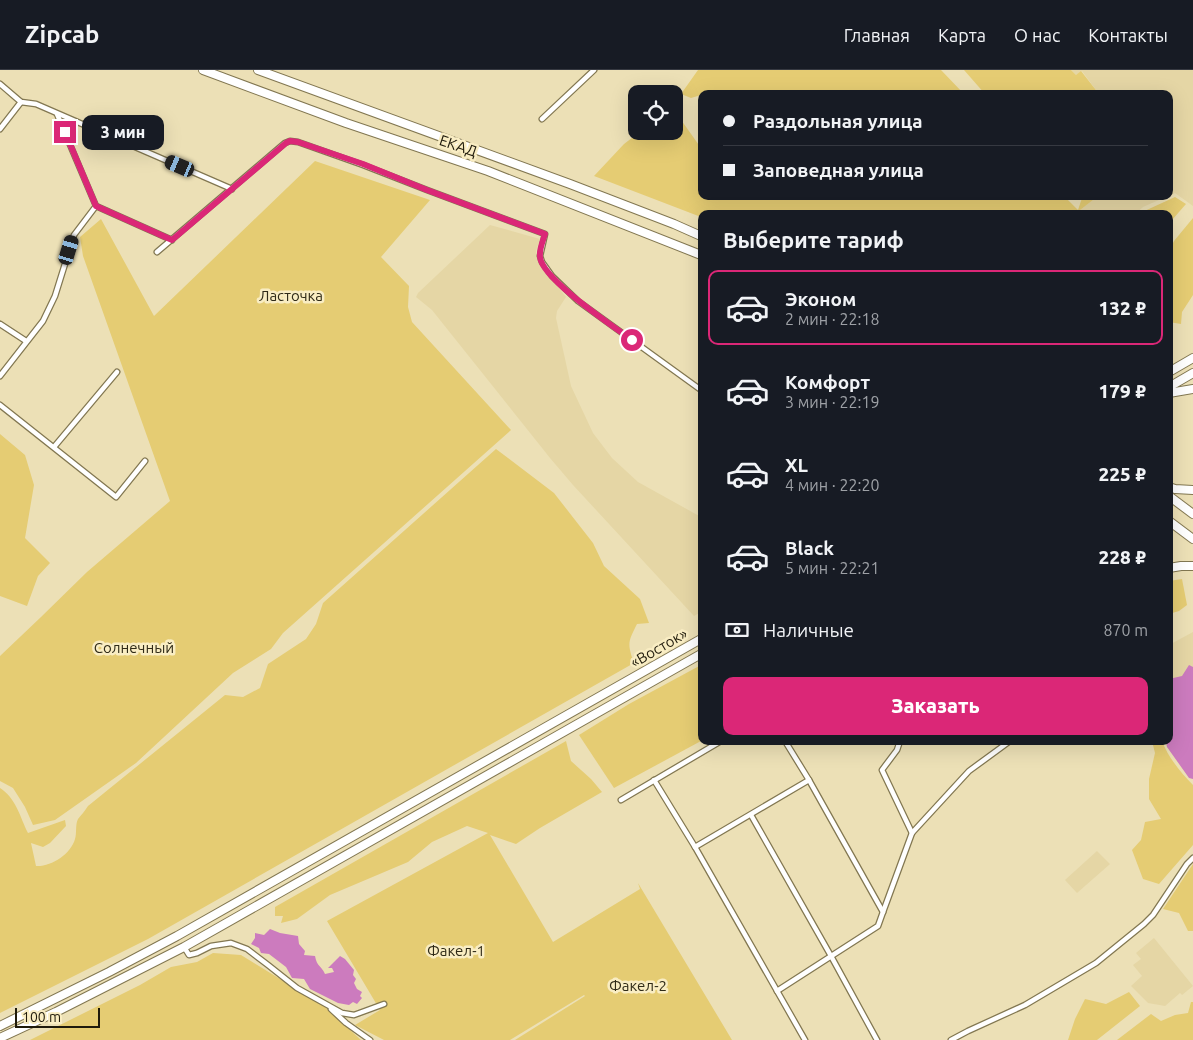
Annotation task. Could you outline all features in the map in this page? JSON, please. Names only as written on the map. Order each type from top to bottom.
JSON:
[{"type":"main road","name":"ЕКАД","points":[[203,70],[346,123],[488,171],[698,254]]},
{"type":"main road","name":"ЕКАД","points":[[258,70],[570,184],[698,235]]},
{"type":"main road","points":[[674,224],[698,231]]},
{"type":"main road","points":[[1173,369],[1193,358]]},
{"type":"main road","points":[[1173,385],[1193,373]]},
{"type":"main road","points":[[1173,392],[1193,389]]},
{"type":"main road","points":[[1173,488],[1193,490]]},
{"type":"main road","points":[[1173,499],[1193,514]]},
{"type":"main road","points":[[1173,523],[1193,539]]},
{"type":"main road","points":[[1173,568],[1193,566]]},
{"type":"main road","name":"«Восток»","points":[[0,1026],[178,936],[698,641]]},
{"type":"main road","name":"«Восток»","points":[[0,1038],[65,1008],[184,947],[698,656]]},
{"type":"street","points":[[585,70],[593,71]]},
{"type":"street","points":[[542,118],[593,71]]},
{"type":"street","points":[[0,84],[21,102],[36,104],[232,189]]},
{"type":"street","points":[[0,129],[21,102]]},
{"type":"street","points":[[57,114],[96,206],[172,240]]},
{"type":"street","points":[[157,252],[286,143],[290,141],[298,142],[363,164],[545,234],[540,256],[552,276],[578,301],[698,388]]},
{"type":"street","points":[[0,376],[43,321],[55,296],[74,235],[96,206]]},
{"type":"street","points":[[0,324],[26,341]]},
{"type":"street","points":[[54,447],[117,372]]},
{"type":"street","points":[[0,405],[116,497],[145,462]]},
{"type":"street","points":[[620,800],[714,745]]},
{"type":"street","points":[[788,745],[883,912]]},
{"type":"street","points":[[899,745],[882,770],[912,833]]},
{"type":"street","points":[[777,991],[878,926],[912,833],[969,771],[1005,745]]},
{"type":"street","points":[[654,780],[695,847],[805,1040]]},
{"type":"street","points":[[695,847],[809,780]]},
{"type":"street","points":[[751,815],[877,1040]]},
{"type":"street","points":[[951,1040],[1025,1005],[1096,963],[1144,924],[1193,858]]},
{"type":"street","points":[[184,947],[189,955],[211,946],[231,943],[246,949],[297,988],[342,1013],[354,1015],[384,1004]]},
{"type":"street","points":[[327,1004],[346,1022],[370,1040]]},
{"type":"shaded area","points":[[1071,70],[1193,70],[1193,206],[1175,193],[1173,194],[1173,90],[1096,90],[1082,71],[1076,75]]},
{"type":"shaded area","points":[[1093,200],[1159,200],[1140,210],[1080,210]]},
{"type":"shaded area","points":[[490,225],[540,239],[536,251],[540,265],[566,297],[557,311],[556,318],[571,386],[593,433],[612,458],[638,482],[698,515],[698,614],[694,616],[573,485],[432,310],[416,297]]},
{"type":"shaded area","points":[[1193,632],[1193,775],[1166,745],[1173,745],[1173,643]]},
{"type":"shaded area","points":[[1189,665],[1193,667],[1193,779],[1189,778],[1167,745],[1173,745],[1173,678],[1182,676]]},
{"type":"shaded area","points":[[1097,851],[1110,864],[1077,893],[1065,880]]},
{"type":"shaded area","points":[[270,929],[298,936],[299,944],[305,951],[304,955],[315,956],[325,974],[334,972],[332,968],[328,968],[340,956],[345,959],[354,970],[353,975],[356,979],[354,983],[357,989],[362,992],[360,996],[362,998],[357,1004],[353,1002],[349,1005],[338,1003],[310,989],[304,979],[292,978],[286,967],[269,954],[261,953],[259,948],[251,944],[255,938],[255,933],[264,935]]},
{"type":"shaded area","points":[[1154,938],[1193,986],[1182,995],[1180,993],[1165,1006],[1148,1003],[1131,986],[1142,976],[1133,965],[1141,959],[1136,953]]},
{"type":"green space","points":[[698,70],[941,70],[960,90],[698,90],[698,96],[691,98],[683,95],[683,91]]},
{"type":"green space","points":[[964,70],[1071,70],[1076,75],[1081,71],[1096,90],[982,90]]},
{"type":"green space","points":[[683,123],[698,144],[698,200],[1068,200],[1078,210],[698,210],[698,216],[594,176],[629,140],[683,140]]},
{"type":"green space","name":"Солнечный","points":[[315,161],[430,200],[381,257],[409,286],[408,307],[412,322],[511,430],[283,633],[271,649],[233,673],[136,763],[55,820],[33,825],[25,807],[13,788],[0,781],[0,656],[87,572],[170,501],[83,256],[80,237],[101,219],[154,316]]},
{"type":"green space","points":[[1175,197],[1186,204],[1173,219],[1173,210],[1147,210],[1168,200],[1173,200]]},
{"type":"green space","points":[[1081,200],[1093,200],[1078,210]]},
{"type":"green space","points":[[1193,218],[1193,295],[1182,312],[1181,324],[1173,323],[1174,241]]},
{"type":"green space","points":[[0,434],[25,455],[34,485],[25,538],[50,563],[38,576],[27,606],[0,596]]},
{"type":"green space","points":[[496,449],[554,493],[593,543],[604,566],[640,599],[649,623],[637,624],[632,635],[630,651],[634,663],[148,939],[0,1013],[0,788],[14,802],[28,833],[65,820],[66,826],[50,843],[43,847],[31,843],[36,866],[42,866],[60,859],[73,845],[78,819],[88,806],[225,695],[243,697],[260,688],[268,664],[306,639],[316,624],[323,603]]},
{"type":"green space","points":[[1182,579],[1187,605],[1173,613],[1173,580]]},
{"type":"green space","points":[[698,667],[698,743],[614,788],[579,735],[629,704]]},
{"type":"green space","points":[[566,741],[571,761],[602,792],[516,844],[490,835],[553,942],[640,889],[638,883],[732,1040],[515,1040],[584,995],[510,1040],[384,1040],[355,1025],[380,1010],[327,921],[488,833],[467,826],[432,842],[408,862],[330,895],[297,919],[281,923],[283,916],[275,916],[275,907]]},
{"type":"green space","points":[[1153,745],[1164,745],[1175,764],[1193,785],[1193,845],[1159,884],[1143,879],[1132,850],[1141,840],[1145,822],[1161,819],[1149,799],[1149,779],[1155,753]]},
{"type":"green space","points":[[1193,864],[1193,931],[1188,931],[1179,913],[1163,909]]},
{"type":"green space","points":[[213,953],[241,955],[324,1006],[361,1040],[30,1040],[140,985],[171,967],[197,962]]},
{"type":"green space","points":[[1129,992],[1140,1006],[1097,1040],[1068,1040],[1075,1019],[1085,999],[1106,1004]]},
{"type":"green space","points":[[1191,1002],[1193,1002],[1193,1040],[1117,1040],[1151,1014],[1161,1021],[1175,1015],[1188,1013]]},
{"type":"route","points":[[65,132],[96,206],[172,240],[290,141],[363,164],[545,234],[540,256],[552,276],[578,301],[632,340]]},
{"type":"park label","name":"Ласточка","points":[[291,296]]},
{"type":"park label","name":"Факел-1","points":[[456,951]]},
{"type":"park label","name":"Факел-2","points":[[638,986]]}]
